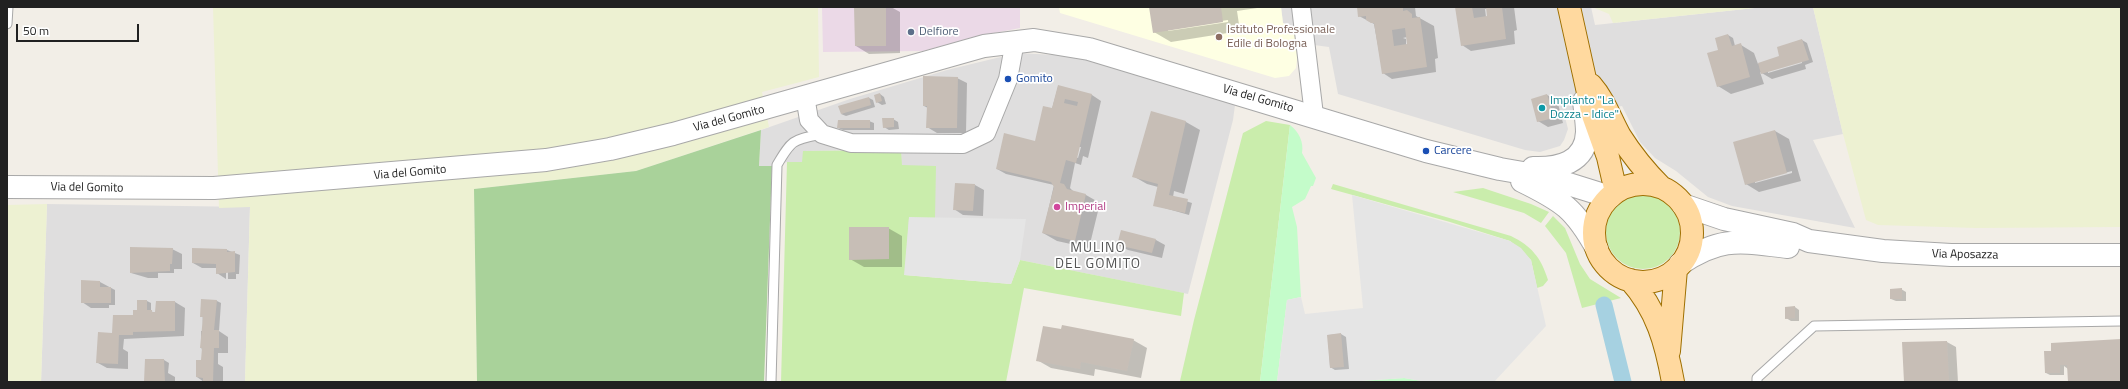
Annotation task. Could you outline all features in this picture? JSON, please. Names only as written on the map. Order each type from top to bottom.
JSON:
[{"type":"main road","points":[[1570,7],[1587,80],[1594,119],[1608,157],[1613,194]]},
{"type":"main road","points":[[1587,80],[1602,97],[1620,134],[1636,161],[1660,187]]},
{"type":"main road","points":[[1638,184],[1660,187],[1672,193],[1683,205],[1689,216],[1692,235],[1688,253],[1678,267],[1658,279],[1640,281],[1630,280],[1612,271],[1601,259],[1597,249],[1594,233],[1595,222],[1602,206],[1613,194],[1638,184]]},
{"type":"main road","points":[[1668,354],[1673,322],[1672,299],[1678,267]]},
{"type":"main road","points":[[1630,280],[1651,308],[1668,354],[1673,382]]},
{"type":"street","points":[[1301,7],[1314,115]]},
{"type":"street","points":[[805,96],[809,120],[822,134],[851,143],[963,144],[986,133],[1008,80],[1015,41]]},
{"type":"street","name":"Via del Gomito","points":[[7,187],[214,188],[546,160],[610,150],[673,134],[954,53],[1015,41],[1054,42],[1089,49],[1314,115],[1419,149],[1500,169],[1546,177],[1613,194]]},
{"type":"street","points":[[1500,169],[1520,167],[1554,168],[1566,164],[1580,154],[1586,139],[1584,97],[1587,80]]},
{"type":"street","name":"Via del Gomito","points":[[1500,169],[1557,199],[1572,210],[1584,226],[1597,249]]},
{"type":"street","name":"Via Aposazza","points":[[1683,205],[1724,219],[1793,234],[1809,241],[1910,254],[2121,255]]},
{"type":"street","name":"Via Aposazza","points":[[1678,267],[1704,250],[1723,242],[1742,241],[1799,248],[1809,241]]},
{"type":"lane","points":[[7,24],[8,7]]},
{"type":"lane","points":[[771,382],[777,165],[786,148],[794,140],[822,134]]},
{"type":"lane","points":[[1757,382],[1757,378],[1814,326],[2121,321]]},
{"type":"shaded area","points":[[213,7],[818,7],[819,77],[762,92],[769,127],[636,171],[474,189],[477,382],[245,382],[250,207],[219,208]]},
{"type":"shaded area","name":"Delfiore","points":[[822,7],[1020,7],[1020,28],[979,36],[923,51],[823,52]]},
{"type":"shaded area","name":"Istituto Professionale Edile di Bologna","points":[[1059,7],[1281,7],[1283,23],[1298,30],[1299,43],[1296,68],[1289,76],[1275,78],[1060,13]]},
{"type":"shaded area","points":[[1281,7],[1591,7],[1595,25],[1764,7],[1813,7],[1843,134],[1813,140],[1855,228],[1732,206],[1708,197],[1676,171],[1655,158],[1640,142],[1622,106],[1565,117],[1568,129],[1560,146],[1540,152],[1525,150],[1338,94],[1329,47],[1299,43],[1298,30],[1283,23]]},
{"type":"shaded area","points":[[1592,7],[1764,7],[1613,23],[1609,14]]},
{"type":"shaded area","points":[[1813,7],[2121,7],[2121,227],[1976,228],[1878,225],[1866,220],[1843,134]]},
{"type":"shaded area","points":[[1017,53],[1076,56],[1235,105],[1233,120],[1188,294],[1020,260],[904,275],[901,150],[803,151],[803,162],[787,162],[772,166],[759,166],[761,130],[850,99],[947,70]]},
{"type":"shaded area","points":[[1352,195],[1510,241],[1521,248],[1531,260],[1546,326],[1494,382],[1428,382],[1404,378],[1346,382],[1277,382],[1287,300],[1301,297],[1305,314],[1363,308]]},
{"type":"shaded area","points":[[47,204],[250,207],[245,382],[41,382]]},
{"type":"shaded area","points":[[47,204],[41,382],[7,382],[7,205]]},
{"type":"shaded area","points":[[909,217],[1026,219],[1020,260],[1011,284],[904,275]]},
{"type":"green space","points":[[1266,121],[1290,125],[1260,382],[1183,382],[1180,381],[1194,320],[1243,133]]},
{"type":"green space","points":[[1290,125],[1300,138],[1302,153],[1316,178],[1305,199],[1292,207],[1297,227],[1301,297],[1287,300],[1277,382],[1260,382]]},
{"type":"green space","points":[[761,130],[759,166],[772,166],[764,382],[477,382],[474,189],[636,171]]},
{"type":"green space","points":[[901,150],[902,165],[936,166],[935,218],[909,218],[905,275],[1011,284],[1020,260],[1184,293],[1181,316],[1024,288],[1006,382],[781,382],[787,162],[802,162],[803,151]]},
{"type":"green space","points":[[1333,184],[1511,236],[1530,248],[1542,265],[1548,280],[1543,286],[1537,288],[1531,260],[1510,241],[1450,222],[1331,189]]},
{"type":"green space","points":[[1483,188],[1531,204],[1549,212],[1541,223],[1524,213],[1453,192]]},
{"type":"green space","points":[[1643,195],[1657,198],[1669,206],[1677,218],[1680,232],[1677,246],[1669,258],[1657,266],[1643,269],[1629,266],[1617,258],[1609,246],[1606,232],[1609,218],[1617,206],[1629,198]]},
{"type":"green space","points":[[1553,216],[1565,228],[1580,264],[1590,279],[1621,298],[1582,308],[1566,253],[1545,226]]},
{"type":"green space","points":[[1404,378],[1428,382],[1346,382]]},
{"type":"building","points":[[854,7],[886,7],[886,46],[855,46]]},
{"type":"building","points":[[1149,7],[1221,7],[1223,22],[1153,33]]},
{"type":"building","points":[[1357,7],[1403,7],[1403,11],[1407,10],[1412,14],[1412,18],[1420,17],[1427,67],[1382,74],[1374,23],[1366,20],[1366,16],[1358,17]],"holes":[[[1405,28],[1407,44],[1394,46],[1392,30]]]},
{"type":"building","points":[[1455,7],[1472,7],[1474,18],[1487,16],[1486,7],[1502,7],[1506,39],[1461,46]]},
{"type":"building","points":[[1728,34],[1732,46],[1741,43],[1750,77],[1717,87],[1707,53],[1718,50],[1715,38]]},
{"type":"building","points":[[1802,39],[1809,60],[1761,74],[1758,63],[1779,56],[1777,47]]},
{"type":"building","points":[[923,76],[958,77],[957,128],[926,128],[927,106],[923,106]]},
{"type":"building","points":[[1058,85],[1092,94],[1076,163],[1066,160],[1060,183],[1064,184],[1067,189],[1086,194],[1075,241],[1042,233],[1054,187],[1051,182],[996,169],[1004,133],[1035,141],[1043,106],[1052,108]],"holes":[[[1065,99],[1078,102],[1077,106],[1064,103]]]},
{"type":"building","points":[[880,93],[882,101],[876,103],[874,95]]},
{"type":"building","name":"Impianto \"La Dozza - Idice\"","points":[[1547,94],[1554,118],[1537,122],[1531,99]]},
{"type":"building","points":[[869,97],[871,105],[841,114],[838,106]]},
{"type":"building","points":[[1151,111],[1186,121],[1169,195],[1188,199],[1185,213],[1153,206],[1158,184],[1132,177]]},
{"type":"building","points":[[882,118],[894,118],[894,127],[883,128]]},
{"type":"building","points":[[838,120],[870,120],[870,128],[837,128]]},
{"type":"building","points":[[1775,130],[1787,173],[1745,185],[1733,142]]},
{"type":"building","points":[[955,183],[975,184],[973,211],[953,210]]},
{"type":"building","points":[[849,227],[889,227],[889,259],[849,260]]},
{"type":"building","points":[[1121,230],[1156,239],[1152,253],[1117,245]]},
{"type":"building","points":[[130,247],[173,248],[170,271],[130,273]]},
{"type":"building","points":[[192,248],[227,249],[227,252],[235,251],[235,272],[216,274],[216,264],[192,263]]},
{"type":"building","points":[[81,280],[100,281],[100,287],[111,287],[111,303],[81,303]]},
{"type":"building","points":[[1902,288],[1902,299],[1890,299],[1890,289]]},
{"type":"building","points":[[201,299],[217,300],[214,330],[219,330],[219,348],[214,348],[213,382],[203,382],[203,378],[196,377],[196,360],[201,360],[202,348],[200,348],[203,317],[200,317]]},
{"type":"building","points":[[137,300],[147,300],[147,310],[152,310],[152,312],[155,312],[156,301],[175,301],[175,331],[133,332],[133,335],[119,335],[118,364],[96,363],[98,332],[112,333],[113,315],[133,315],[133,310],[137,310]]},
{"type":"building","points":[[1795,306],[1795,318],[1785,319],[1785,307]]},
{"type":"building","points":[[1062,325],[1134,339],[1127,371],[1081,362],[1080,369],[1036,361],[1043,326],[1061,329]]},
{"type":"building","points":[[1341,333],[1344,367],[1330,368],[1327,335]]},
{"type":"building","points":[[2121,339],[2121,382],[2068,382],[2067,365],[2060,365],[2060,373],[2045,373],[2044,351],[2051,351],[2051,343]]},
{"type":"building","points":[[1947,341],[1949,382],[1904,382],[1902,342]]},
{"type":"building","points":[[145,359],[164,359],[165,382],[144,382]]},
{"type":"waterway","points":[[1604,305],[1623,382]]},
{"type":"place","name":"Delfiore","points":[[911,32]]},
{"type":"place","name":"Istituto Professionale Edile di Bologna","points":[[1219,37]]},
{"type":"place","name":"Gomito","points":[[1008,79]]},
{"type":"place","name":"Impianto \"La Dozza - Idice\"","points":[[1542,108]]},
{"type":"place","name":"Carcere","points":[[1426,151]]},
{"type":"place","name":"Imperial","points":[[1057,207]]},
{"type":"district","name":"MULINO DEL GOMITO","points":[[1098,258]]}]
